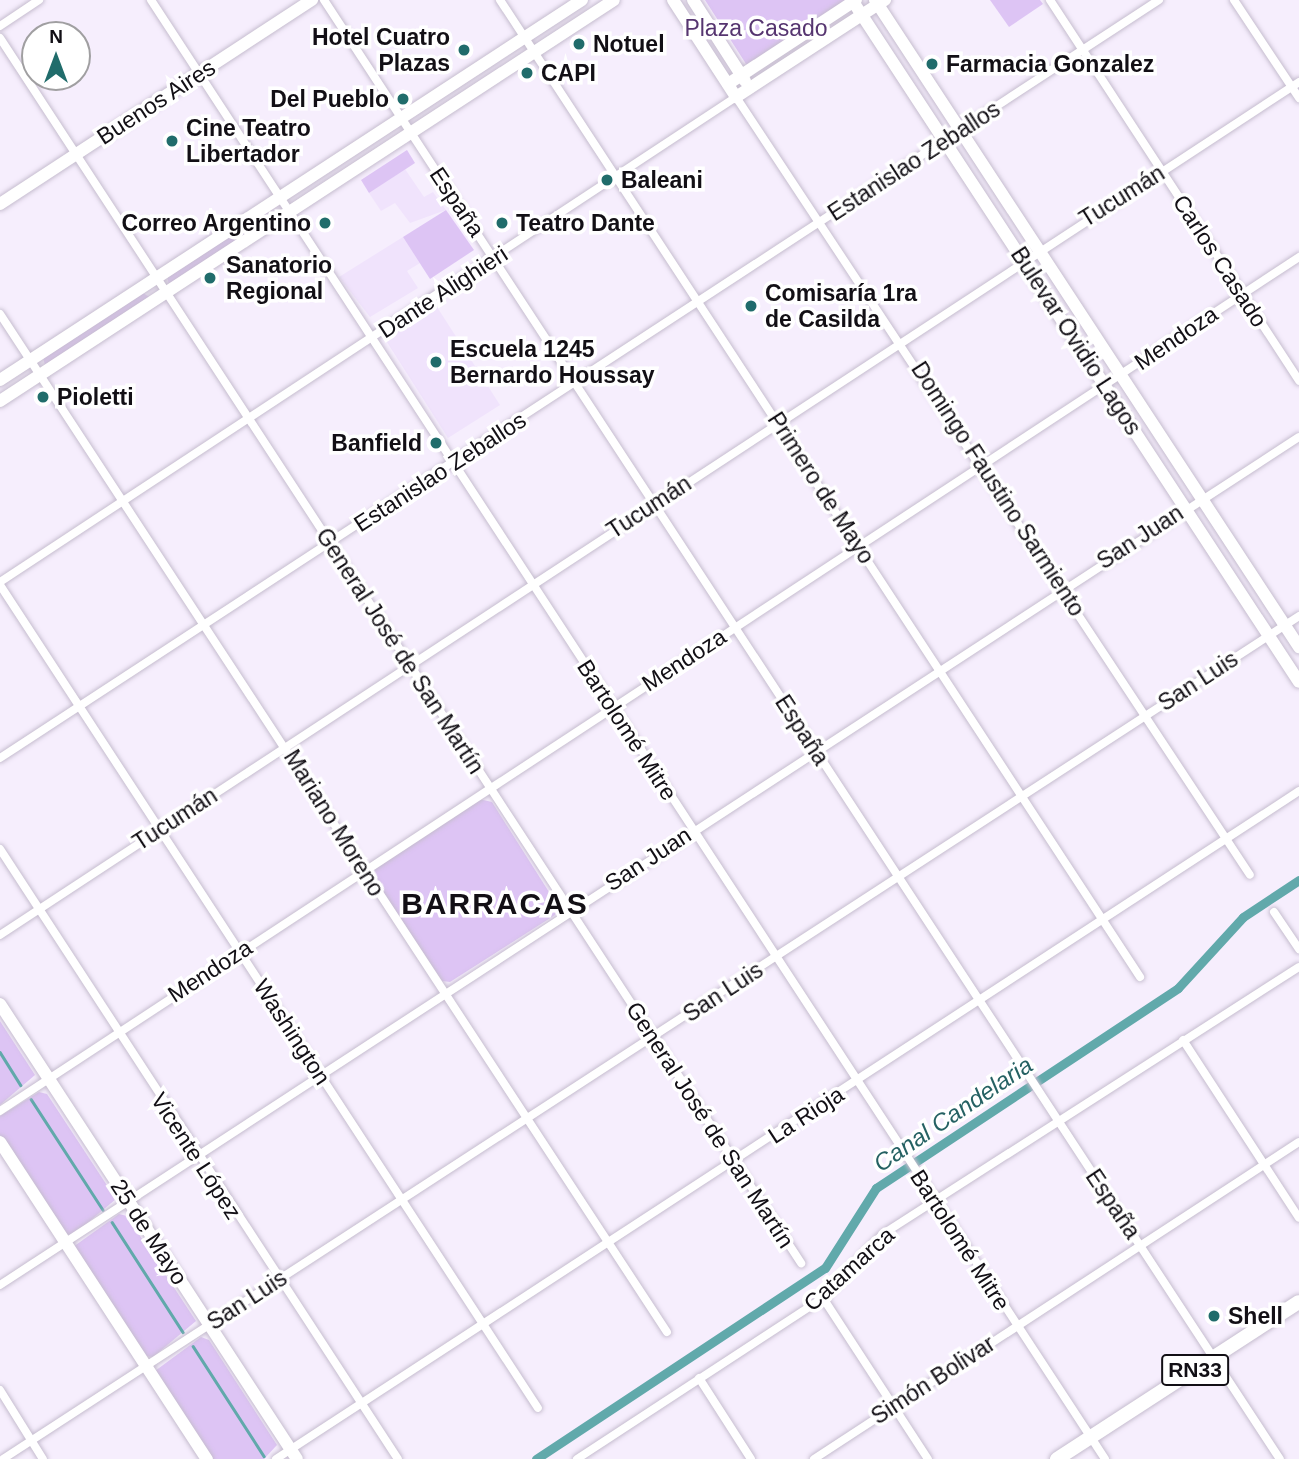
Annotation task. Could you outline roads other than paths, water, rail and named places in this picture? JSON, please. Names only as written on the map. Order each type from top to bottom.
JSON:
[{"type":"highway","name":"RN33","points":[[1057,1459],[1299,1302]]},
{"type":"main road","name":"Buenos Aires","points":[[0,204],[312,0]]},
{"type":"main road","points":[[0,380],[582,0]]},
{"type":"main road","points":[[0,401],[614,0]]},
{"type":"main road","name":"Domingo Faustino Sarmiento","points":[[673,0],[736,97]]},
{"type":"main road","points":[[692,0],[745,81]]},
{"type":"main road","name":"Dante Alighieri","points":[[736,97],[745,81],[854,1]]},
{"type":"main road","name":"Bulevar Ovidio Lagos","points":[[854,1],[1299,682]]},
{"type":"main road","name":"Dante Alighieri","points":[[727,84],[745,81],[879,2]]},
{"type":"main road","name":"Bulevar Ovidio Lagos","points":[[879,2],[1299,647]]},
{"type":"main road","name":"25 de Mayo","points":[[0,1004],[294,1454]]},
{"type":"main road","points":[[0,1142],[207,1459]]},
{"type":"street","points":[[0,26],[39,0]]},
{"type":"street","name":"Bartolomé Mitre","points":[[151,0],[935,1203],[1105,1459]]},
{"type":"street","name":"España","points":[[324,0],[1280,1459]]},
{"type":"street","name":"Primero de Mayo","points":[[500,0],[779,422],[1140,977]]},
{"type":"street","name":"Carlos Casado","points":[[1050,0],[1299,381]]},
{"type":"street","name":"Estanislao Zeballos","points":[[0,758],[1159,0]]},
{"type":"street","points":[[1234,0],[1295,84],[1299,98]]},
{"type":"street","name":"General José de San Martín","points":[[0,38],[78,153],[566,912],[653,1037],[801,1263]]},
{"type":"street","name":"Tucumán","points":[[0,935],[902,342],[1039,248],[1295,84]]},
{"type":"street","name":"Dante Alighieri","points":[[0,583],[736,97]]},
{"type":"street","name":"Domingo Faustino Sarmiento","points":[[736,97],[902,342],[1250,875]]},
{"type":"street","name":"Mendoza","points":[[0,1111],[362,869],[1299,257]]},
{"type":"street","name":"Mariano Moreno","points":[[0,314],[667,1332]]},
{"type":"street","name":"San Juan","points":[[0,1285],[444,991],[1200,498],[1299,437]]},
{"type":"street","name":"Washington","points":[[0,583],[77,706],[538,1408]]},
{"type":"street","name":"San Luis","points":[[3,1459],[277,1280],[403,1202],[1299,616]]},
{"type":"street","name":"La Rioja","points":[[276,1459],[294,1454],[363,1404],[485,1327],[1299,791]]},
{"type":"street","name":"Vicente López","points":[[0,849],[196,1157],[398,1459]]},
{"type":"street","points":[[1274,912],[1299,949]]},
{"type":"street","name":"Catamarca","points":[[578,1459],[823,1298],[876,1240],[1299,967]]},
{"type":"street","points":[[1183,1040],[1299,1218]]},
{"type":"street","name":"Simón Bolivar","points":[[814,1459],[1299,1142]]},
{"type":"street","points":[[823,1298],[928,1459]]},
{"type":"street","points":[[699,1378],[751,1459]]},
{"type":"street","points":[[0,1390],[43,1459]]},
{"type":"waterway","name":"Canal Candelaria","points":[[536,1459],[825,1268],[876,1188],[1178,988],[1243,917],[1299,880]]},
{"type":"waterway","points":[[0,1052],[21,1085]]},
{"type":"waterway","points":[[31,1099],[103,1210]]},
{"type":"waterway","points":[[112,1222],[183,1332]]},
{"type":"waterway","points":[[193,1346],[264,1456]]},
{"type":"place","name":"Notuel","points":[[579,44]]},
{"type":"place","name":"Hotel Cuatro Plazas","points":[[464,50]]},
{"type":"place","name":"Farmacia Gonzalez","points":[[932,64]]},
{"type":"place","name":"CAPI","points":[[527,73]]},
{"type":"place","name":"Del Pueblo","points":[[403,99]]},
{"type":"place","name":"Cine Teatro Libertador","points":[[172,141]]},
{"type":"place","name":"Baleani","points":[[607,180]]},
{"type":"place","name":"Correo Argentino","points":[[325,223]]},
{"type":"place","name":"Teatro Dante","points":[[502,223]]},
{"type":"place","name":"Sanatorio Regional","points":[[210,278]]},
{"type":"place","name":"Comisaría 1ra de Casilda","points":[[751,306]]},
{"type":"place","name":"Escuela 1245 Bernardo Houssay","points":[[436,362]]},
{"type":"place","name":"Pioletti","points":[[43,397]]},
{"type":"place","name":"Banfield","points":[[436,443]]},
{"type":"place","name":"Shell","points":[[1214,1316]]},
{"type":"district","name":"BARRACAS","points":[[495,904]]},
{"type":"park label","name":"Plaza Casado","points":[[756,28]]}]
